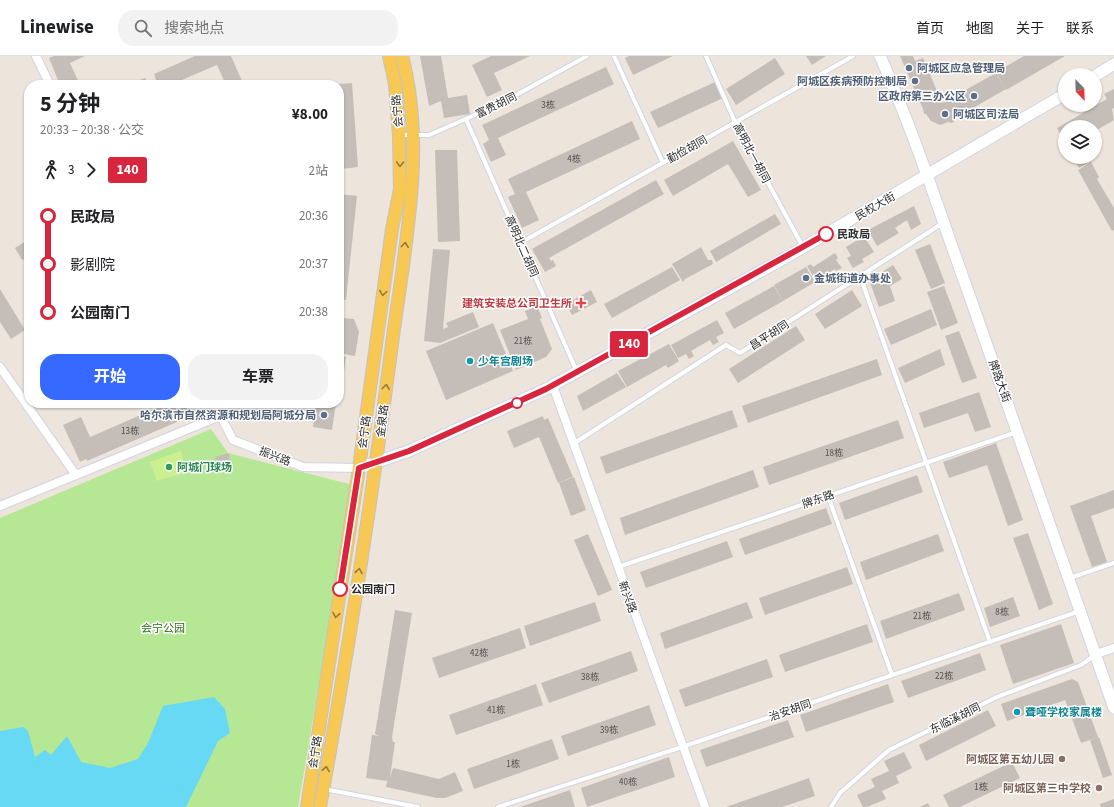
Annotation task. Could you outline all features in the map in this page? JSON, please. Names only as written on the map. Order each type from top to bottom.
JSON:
[{"type":"main road","name":"会宁路","points":[[306,807],[359,468],[392,229],[400,189],[399,135],[395,84],[389,56]]},
{"type":"main road","name":"金泉路","points":[[320,807],[377,462],[410,206],[412,135],[410,97],[402,56]]},
{"type":"street","points":[[36,56],[48,80]]},
{"type":"street","name":"牌路大街","points":[[880,56],[891,80],[943,222],[1070,578],[1114,708]]},
{"type":"street","points":[[1102,72],[1114,64]]},
{"type":"street","name":"民权大街","points":[[359,468],[409,451],[553,386],[804,247],[1058,98]]},
{"type":"street","points":[[0,367],[24,401]]},
{"type":"street","name":"新兴路","points":[[553,386],[704,807]]},
{"type":"street","points":[[29,408],[76,475]]},
{"type":"street","name":"振兴路","points":[[216,408],[233,440],[304,467],[359,468]]},
{"type":"street","points":[[0,506],[220,416]]},
{"type":"street","points":[[1096,654],[1114,648]]},
{"type":"lane","name":"富贵胡同","points":[[399,135],[429,135],[466,120],[498,105],[587,56]]},
{"type":"lane","points":[[614,56],[663,163]]},
{"type":"lane","name":"高明北一胡同","points":[[706,56],[735,122],[804,247]]},
{"type":"lane","name":"勤俭胡同","points":[[520,243],[853,56]]},
{"type":"lane","name":"高明北二胡同","points":[[466,120],[578,372]]},
{"type":"lane","name":"昌平胡同","points":[[573,444],[726,346],[740,353],[943,222]]},
{"type":"lane","points":[[860,276],[925,463],[990,642]]},
{"type":"lane","name":"牌东路","points":[[617,567],[1018,432]]},
{"type":"lane","points":[[828,496],[892,675]]},
{"type":"lane","points":[[1070,578],[1114,562]]},
{"type":"lane","name":"治安胡同","points":[[498,807],[682,747],[1081,611]]},
{"type":"lane","name":"东临溪胡同","points":[[831,807],[840,793],[889,750],[997,697],[1081,665],[1096,654]]},
{"type":"lane","points":[[310,786],[418,807]]},
{"type":"green space","name":"会宁公园","points":[[211,429],[228,453],[353,485],[298,807],[0,807],[0,518]]},
{"type":"green space","name":"阿城门球场","points":[[181,451],[187,472],[157,481],[150,462]]},
{"type":"water","points":[[214,697],[225,709],[230,733],[218,741],[186,807],[0,807],[0,731],[23,727],[28,731],[35,757],[45,750],[51,755],[67,736],[81,762],[110,768],[138,759],[148,743],[163,706]]},
{"type":"building","points":[[54,56],[85,56],[70,63],[78,80],[58,80],[49,58]]},
{"type":"building","points":[[195,56],[231,56],[242,80],[224,80],[217,65],[182,80],[156,80],[154,74]]},
{"type":"building","points":[[420,56],[441,56],[448,98],[467,95],[470,114],[444,118],[441,101],[429,106]]},
{"type":"building","points":[[491,56],[530,56],[494,73],[502,90],[487,97],[472,65]]},
{"type":"building","points":[[629,56],[673,56],[633,75],[625,58]]},
{"type":"building","points":[[806,56],[826,56],[812,65]]},
{"type":"building","name":"区政府第三办公区","points":[[900,56],[913,56],[915,61],[923,58],[942,103],[996,73],[1006,89],[954,119],[954,122],[948,122],[940,125],[931,121],[926,114],[924,114]]},
{"type":"building","points":[[1024,56],[1065,56],[1006,90],[996,72]]},
{"type":"building","points":[[775,58],[785,74],[736,105],[726,89]]},
{"type":"building","points":[[606,67],[614,84],[498,138],[506,155],[491,162],[483,144],[489,140],[482,125]]},
{"type":"building","points":[[715,82],[723,98],[658,128],[650,112]]},
{"type":"building","points":[[352,83],[358,167],[344,169],[344,84]]},
{"type":"building","points":[[1114,89],[1114,108],[1112,109],[1114,120],[1102,127],[1102,120],[1071,120],[1085,112],[1102,112],[1102,102],[1107,99],[1104,94]]},
{"type":"building","points":[[632,121],[640,139],[526,192],[539,220],[522,228],[508,197],[515,194],[508,179]]},
{"type":"building","points":[[733,141],[761,190],[748,197],[728,164],[673,196],[664,180]]},
{"type":"building","points":[[435,150],[457,150],[460,241],[438,242]]},
{"type":"building","points":[[1077,164],[1086,164],[1079,168]]},
{"type":"building","points":[[1088,164],[1092,164],[1099,177],[1097,179],[1114,208],[1114,230],[1112,231],[1078,170]]},
{"type":"building","points":[[656,180],[664,194],[549,258],[551,261],[553,260],[556,266],[545,272],[532,249]]},
{"type":"building","points":[[344,195],[357,196],[346,300],[344,300]]},
{"type":"building","points":[[914,206],[921,224],[911,230],[907,220],[895,228],[899,233],[877,246],[868,230]]},
{"type":"building","points":[[775,214],[781,224],[716,262],[710,251]]},
{"type":"building","points":[[864,236],[874,252],[862,259],[864,262],[853,268],[847,258],[851,256],[846,247]]},
{"type":"building","points":[[24,242],[24,259],[22,260],[15,248]]},
{"type":"building","points":[[930,244],[945,283],[931,289],[915,250]]},
{"type":"building","points":[[701,247],[708,260],[712,260],[713,264],[685,279],[683,282],[672,264]]},
{"type":"building","points":[[433,249],[450,250],[443,329],[448,327],[446,323],[473,312],[479,327],[440,343],[424,341]]},
{"type":"building","points":[[835,253],[838,258],[836,260],[842,268],[836,271],[835,269],[816,281],[807,266],[811,264],[813,267]]},
{"type":"building","points":[[893,265],[902,279],[890,286],[895,301],[879,307],[869,280]]},
{"type":"building","points":[[672,267],[680,280],[612,318],[604,304]]},
{"type":"building","points":[[806,267],[815,282],[783,301],[774,285]]},
{"type":"building","points":[[774,286],[783,301],[734,329],[725,313]]},
{"type":"building","points":[[944,286],[958,323],[941,330],[927,292]]},
{"type":"building","points":[[0,289],[24,331],[11,339],[0,322]]},
{"type":"building","name":"建筑安装总公司卫生所","points":[[591,290],[597,302],[572,315],[566,304]]},
{"type":"building","points":[[852,290],[862,306],[825,329],[815,314]]},
{"type":"building","points":[[537,306],[542,318],[540,319],[552,349],[546,357],[516,370],[500,330],[528,319],[525,311]]},
{"type":"building","points":[[931,309],[937,325],[891,345],[884,329]]},
{"type":"building","points":[[344,318],[354,319],[359,332],[355,356],[344,354]]},
{"type":"building","points":[[717,320],[724,333],[716,337],[719,342],[713,345],[710,340],[691,351],[694,356],[689,359],[686,354],[678,358],[671,345]]},
{"type":"building","name":"少年宫剧场","points":[[493,323],[513,371],[446,400],[426,351]]},
{"type":"building","points":[[796,326],[805,340],[738,383],[729,369]]},
{"type":"building","points":[[959,331],[977,378],[962,383],[945,336]]},
{"type":"building","points":[[669,344],[679,361],[668,368],[666,365],[627,387],[618,371]]},
{"type":"building","points":[[940,349],[945,365],[905,383],[898,368]]},
{"type":"building","points":[[344,357],[346,357],[344,371]]},
{"type":"building","points":[[877,359],[882,375],[748,423],[742,406]]},
{"type":"building","points":[[617,373],[626,387],[583,411],[577,396]]},
{"type":"building","points":[[979,392],[991,427],[975,432],[968,413],[924,428],[919,413]]},
{"type":"building","points":[[157,408],[191,408],[189,412],[178,418],[179,421],[87,461],[86,459],[80,462],[63,425],[81,417],[90,437]]},
{"type":"building","name":"哈尔滨市自然资源和规划局阿城分局","points":[[315,408],[335,408],[332,430],[313,427]]},
{"type":"building","points":[[732,410],[738,427],[606,474],[600,457]]},
{"type":"building","points":[[543,416],[544,420],[548,418],[573,477],[558,483],[539,437],[514,448],[507,431]]},
{"type":"building","points":[[898,420],[904,438],[769,485],[763,467]]},
{"type":"building","points":[[996,443],[1023,520],[1008,526],[987,465],[949,478],[943,462]]},
{"type":"building","points":[[229,453],[230,464],[218,467],[215,457]]},
{"type":"building","points":[[753,470],[759,487],[625,535],[620,518]]},
{"type":"building","points":[[917,475],[923,492],[845,520],[839,503]]},
{"type":"building","points":[[574,477],[586,510],[571,516],[559,483]]},
{"type":"building","points":[[1114,490],[1114,508],[1091,516],[1107,562],[1092,567],[1070,506]]},
{"type":"building","points":[[826,508],[832,524],[745,555],[739,539]]},
{"type":"building","points":[[1028,533],[1053,604],[1039,610],[1013,538]]},
{"type":"building","points":[[588,534],[612,590],[598,596],[574,540]]},
{"type":"building","points":[[938,534],[944,551],[866,580],[860,562]]},
{"type":"building","points":[[727,541],[733,557],[646,588],[640,572]]},
{"type":"building","points":[[847,567],[853,584],[765,615],[759,598]]},
{"type":"building","points":[[959,593],[965,610],[886,639],[880,621]]},
{"type":"building","points":[[1013,597],[1020,616],[990,627],[984,608]]},
{"type":"building","points":[[595,602],[601,621],[530,646],[524,626]]},
{"type":"building","points":[[747,602],[753,618],[665,649],[660,633]]},
{"type":"building","points":[[395,610],[412,613],[392,737],[393,742],[395,742],[390,777],[393,768],[439,779],[455,772],[463,791],[445,798],[437,798],[386,787],[388,777],[387,781],[366,778],[372,735],[379,736],[375,734]]},
{"type":"building","points":[[867,624],[873,642],[785,672],[779,655]]},
{"type":"building","points":[[1061,624],[1074,663],[1013,684],[1000,645]]},
{"type":"building","points":[[520,628],[526,648],[439,678],[432,658]]},
{"type":"building","points":[[631,651],[638,671],[549,703],[541,683]]},
{"type":"building","points":[[980,653],[986,670],[908,698],[901,681]]},
{"type":"building","points":[[767,659],[773,677],[685,707],[679,690]]},
{"type":"building","name":"聋哑学校家属楼","points":[[1072,679],[1078,682],[1098,737],[1081,743],[1065,700],[1007,721],[1001,704]]},
{"type":"building","points":[[536,684],[543,705],[456,735],[449,715]]},
{"type":"building","points":[[888,684],[894,702],[806,732],[800,715]]},
{"type":"building","points":[[649,705],[656,725],[568,756],[561,736]]},
{"type":"building","points":[[988,710],[996,726],[926,761],[919,745]]},
{"type":"building","points":[[788,720],[794,737],[706,767],[700,750]]},
{"type":"building","points":[[1099,737],[1112,775],[1103,778],[1090,740]]},
{"type":"building","points":[[552,739],[559,759],[474,789],[467,769]]},
{"type":"building","points":[[904,752],[912,768],[896,776],[899,783],[882,791],[886,799],[867,807],[863,807],[857,795],[875,787],[871,779],[889,771],[884,761]]},
{"type":"building","points":[[669,757],[675,777],[587,807],[581,788]]},
{"type":"building","points":[[1012,762],[1020,778],[960,807],[949,807],[943,795]]},
{"type":"building","points":[[809,778],[815,796],[782,807],[726,807]]},
{"type":"building","points":[[570,790],[575,807],[520,807]]},
{"type":"building","points":[[1114,799],[1114,807],[1101,807],[1100,804]]},
{"type":"building","points":[[928,803],[930,807],[920,807]]},
{"type":"bus line","name":"140","points":[[340,589],[359,468],[409,451],[546,389],[826,234]]},
{"type":"place","name":"阿城区应急管理局","points":[[909,68]]},
{"type":"place","name":"阿城区疾病预防控制局","points":[[915,81]]},
{"type":"place","name":"区政府第三办公区","points":[[974,96]]},
{"type":"place","name":"阿城区司法局","points":[[945,114]]},
{"type":"place","name":"民政局","points":[[826,234]]},
{"type":"place","name":"金城街道办事处","points":[[806,278]]},
{"type":"place","name":"建筑安装总公司卫生所","points":[[581,303]]},
{"type":"place","name":"少年宫剧场","points":[[470,361]]},
{"type":"place","name":"哈尔滨市自然资源和规划局阿城分局","points":[[324,415]]},
{"type":"place","name":"阿城门球场","points":[[169,467]]},
{"type":"place","name":"公园南门","points":[[340,589]]},
{"type":"place","name":"聋哑学校家属楼","points":[[1017,712]]},
{"type":"place","name":"阿城区第五幼儿园","points":[[1062,759]]},
{"type":"place","name":"阿城区第三中学校","points":[[1099,788]]}]
